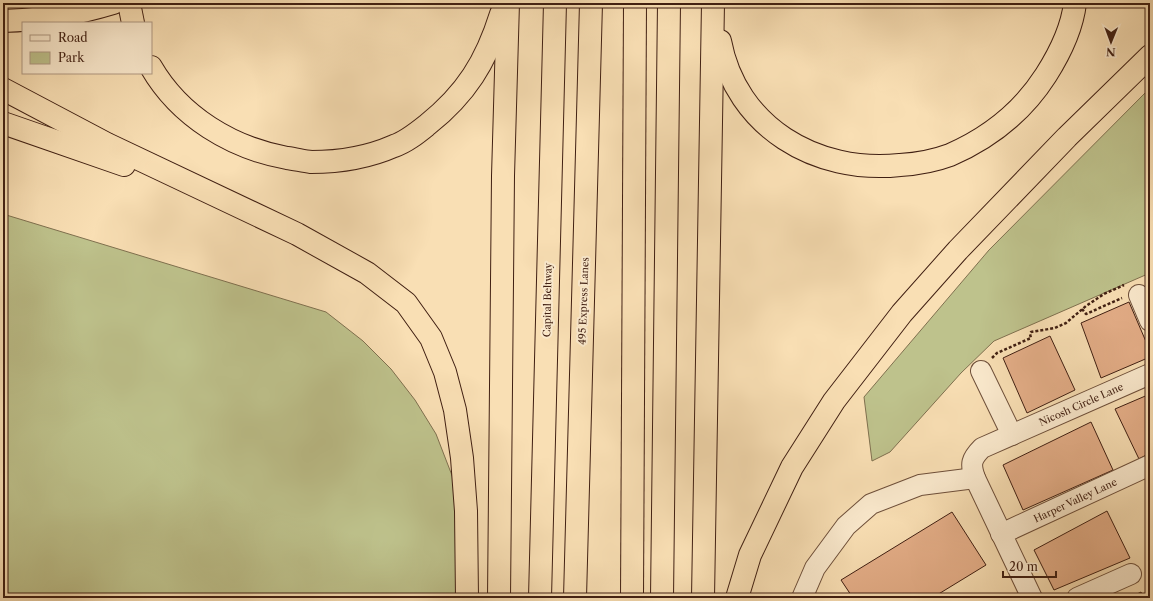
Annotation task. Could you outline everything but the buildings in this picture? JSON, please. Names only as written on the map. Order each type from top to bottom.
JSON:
[{"type":"highway","points":[[3,21],[63,16],[114,3]]},
{"type":"highway","points":[[129,3],[133,22]]},
{"type":"highway","points":[[152,68],[172,96],[187,110],[203,123],[226,138],[244,146],[269,154],[311,162],[341,160],[368,155],[395,146],[416,134],[452,103],[468,84],[482,62],[494,36],[503,3]]},
{"type":"highway","points":[[499,598],[503,176],[508,3]]},
{"type":"highway","name":"Capital Beltway","points":[[540,598],[554,3]]},
{"type":"highway","name":"495 Express Lanes","points":[[575,598],[591,3]]},
{"type":"highway","points":[[632,598],[635,3]]},
{"type":"highway","points":[[662,598],[669,3]]},
{"type":"highway","points":[[714,3],[721,47],[727,68],[736,86],[758,117],[772,131],[794,146],[819,156],[851,165],[881,167],[922,163],[949,155],[975,143],[996,130],[1019,109],[1039,86],[1055,61],[1066,38],[1075,3]]},
{"type":"highway","points":[[703,598],[714,3]]},
{"type":"highway","points":[[737,598],[750,555],[792,467],[834,400],[902,313],[958,250],[1067,137],[1150,56]]},
{"type":"highway","points":[[3,89],[107,144],[297,234],[367,273],[406,303],[430,338],[445,372],[455,410],[462,458],[466,511],[467,598]]},
{"type":"highway","points":[[3,123],[232,203]]},
{"type":"street","points":[[1132,290],[1150,321]]},
{"type":"street","points":[[981,371],[1012,435]]},
{"type":"street","name":"Nicosh Circle Lane","points":[[1032,598],[975,478],[971,466],[974,456],[982,448],[1150,374]]},
{"type":"street","name":"Harper Valley Lane","points":[[1001,534],[1150,465]]},
{"type":"street","points":[[802,598],[815,568],[846,526],[871,504],[920,485],[975,478]]},
{"type":"street","points":[[1077,598],[1131,574]]},
{"type":"path","points":[[1082,308],[1086,314],[1120,298],[1132,290]]},
{"type":"path","points":[[981,371],[997,353],[1032,338],[1030,334],[1031,332],[1055,328],[1066,323],[1082,308],[1104,294],[1132,290]]},
{"type":"green space","points":[[1150,88],[1150,273],[994,341],[961,373],[890,452],[872,461],[864,397],[989,250]]},
{"type":"green space","points":[[3,214],[326,312],[363,341],[391,369],[415,400],[436,434],[453,478],[467,598],[3,598]]}]
